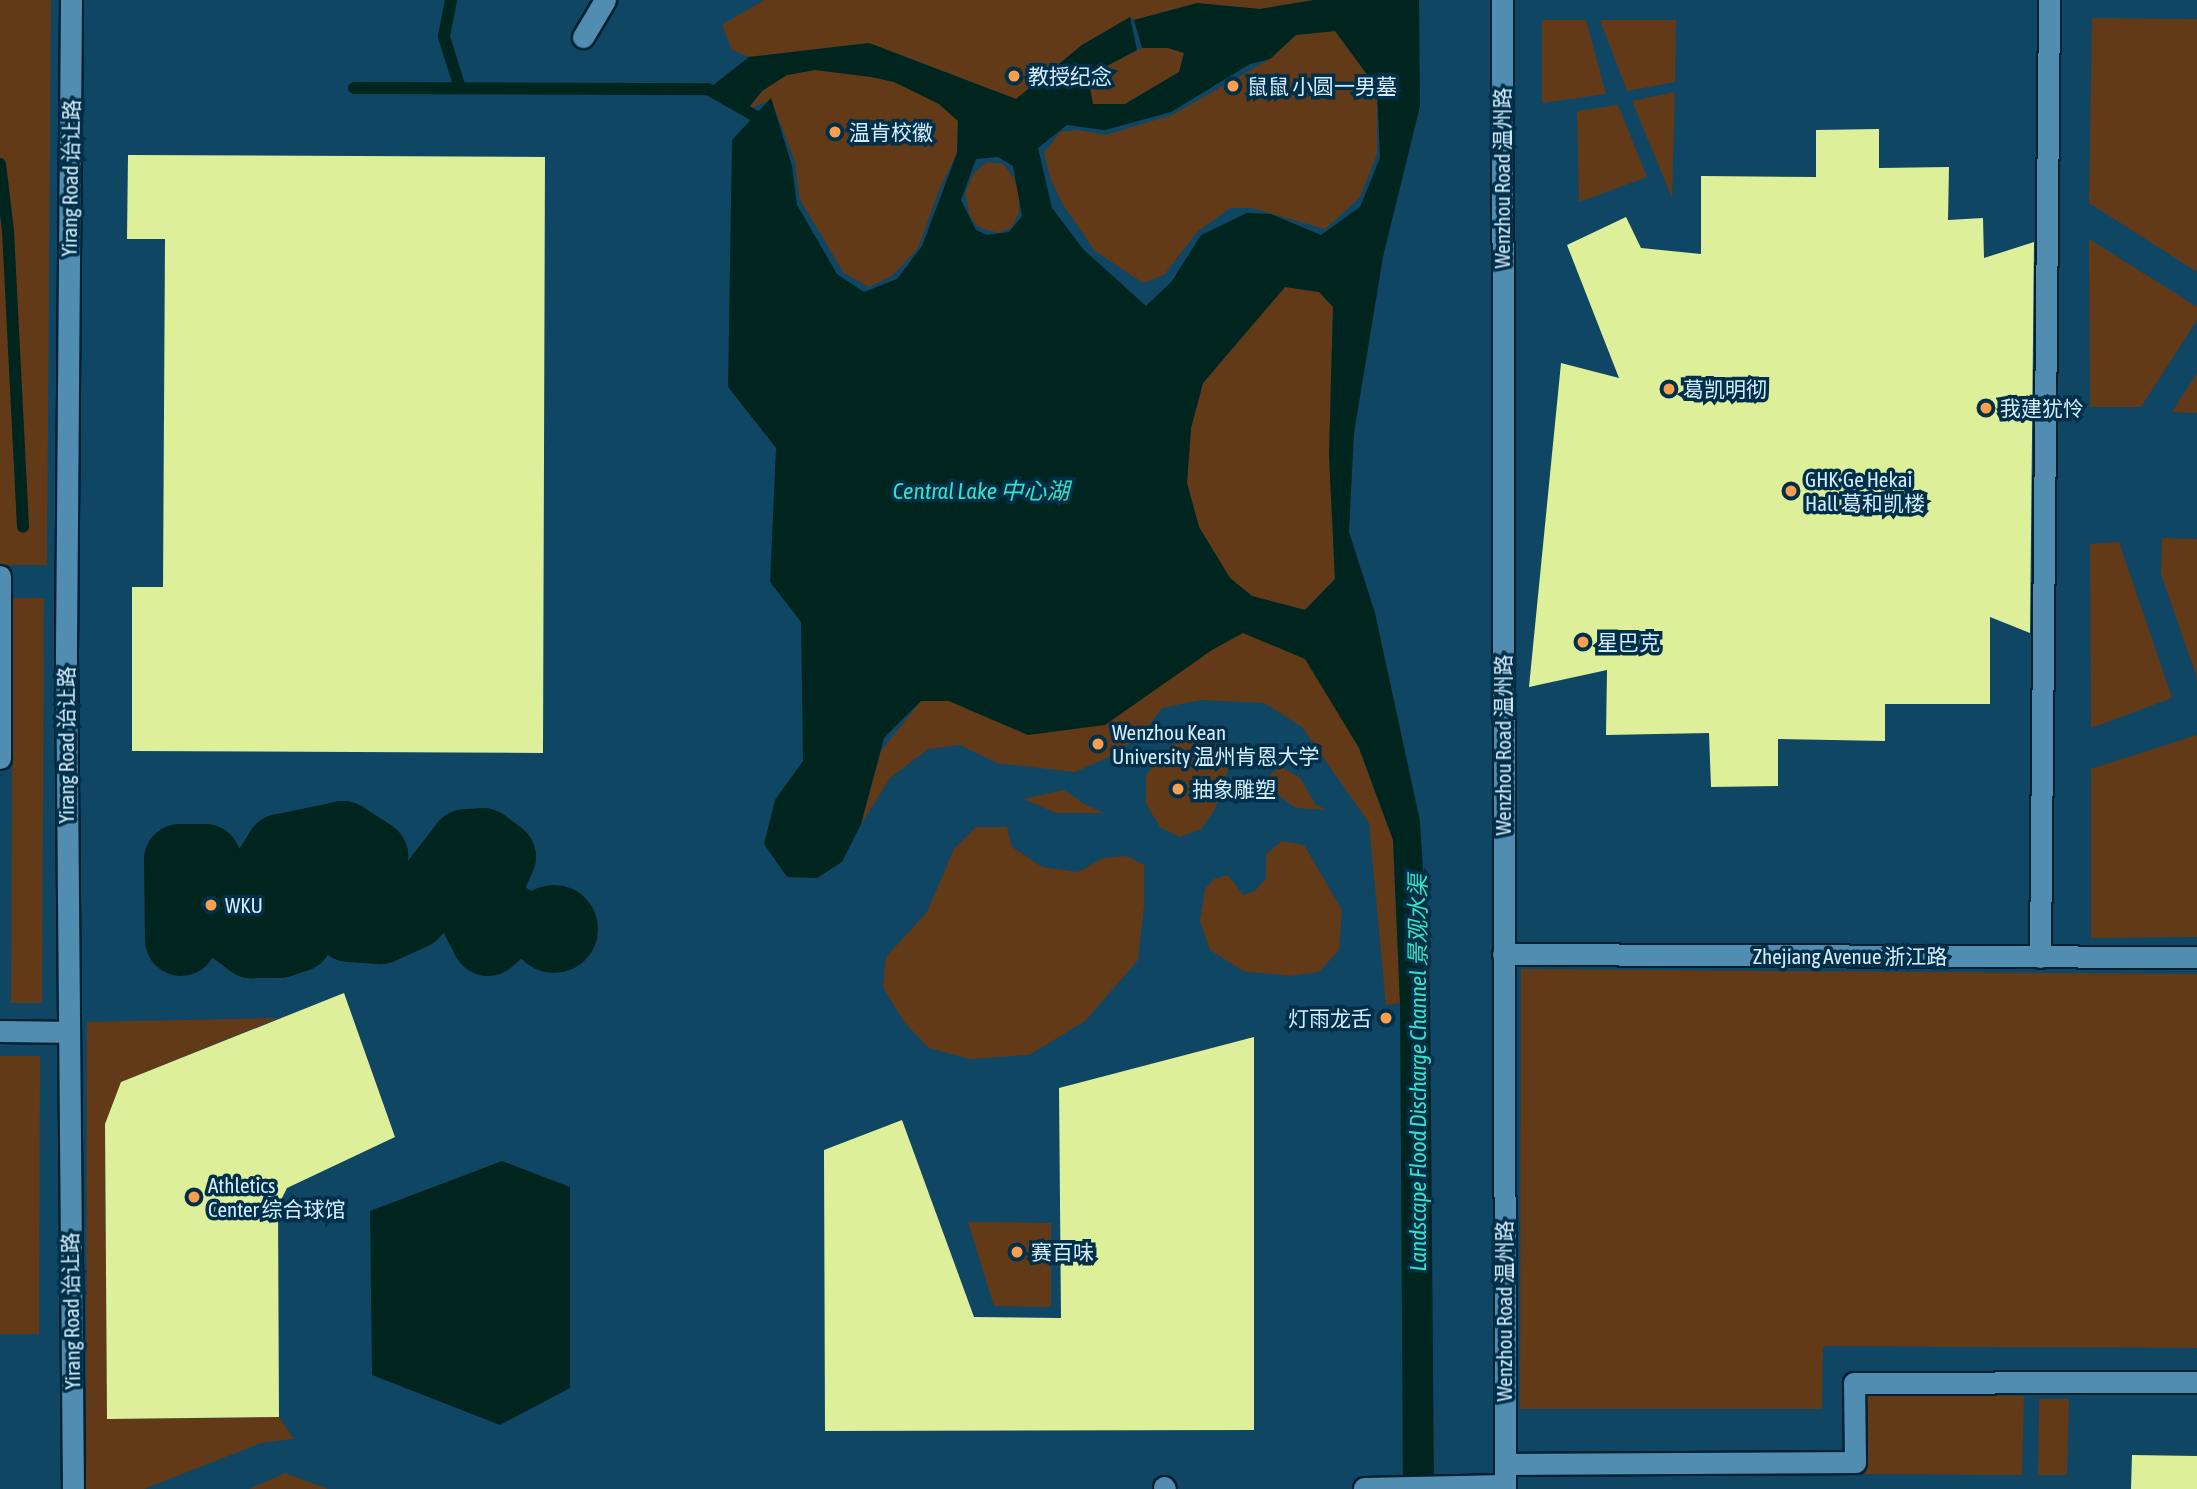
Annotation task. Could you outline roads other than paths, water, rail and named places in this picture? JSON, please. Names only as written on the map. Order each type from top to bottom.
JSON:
[{"type":"street","name":"Yirang Road 诒让路","points":[[71,0],[66,658],[73,1489]]},
{"type":"street","points":[[583,37],[605,0]]},
{"type":"street","name":"Wenzhou Road 温州路","points":[[1502,0],[1504,1487]]},
{"type":"street","points":[[2040,957],[2049,0]]},
{"type":"street","points":[[0,576],[0,758]]},
{"type":"street","name":"Zhejiang Avenue 浙江路","points":[[1503,954],[2197,957]]},
{"type":"street","points":[[0,1031],[69,1032]]},
{"type":"street","points":[[1505,1464],[1855,1462],[1854,1383],[2197,1382]]},
{"type":"street","points":[[1364,1488],[1504,1487]]},
{"type":"water","name":"Central Lake 中心湖","points":[[1314,0],[1419,0],[1420,106],[1383,257],[1354,433],[1349,532],[1375,613],[1420,821],[1430,990],[1434,1489],[1403,1489],[1400,1003],[1393,840],[1359,748],[1305,659],[1243,633],[1212,650],[1105,725],[1028,735],[949,701],[921,701],[884,738],[861,824],[842,862],[817,878],[787,877],[764,844],[775,800],[803,761],[801,622],[770,582],[776,448],[728,387],[732,140],[771,98],[792,166],[797,205],[837,274],[864,292],[897,279],[922,246],[957,153],[958,121],[939,104],[894,82],[871,77],[815,70],[787,75],[762,91],[746,111],[708,89],[749,57],[869,43],[1016,99],[1082,45],[1130,17],[1137,50],[1101,69],[1089,82],[1093,104],[1125,104],[1179,72],[1184,53],[1168,48],[1142,48],[1134,20],[1197,3],[1260,9]],"holes":[[[1335,31],[1377,88],[1380,158],[1360,207],[1321,235],[1271,214],[1247,213],[1201,235],[1172,281],[1146,306],[1083,249],[1052,208],[1038,148],[1067,125],[1105,130],[1171,112],[1250,64],[1270,59],[1296,35]],[[998,157],[1013,166],[1022,216],[1009,232],[987,235],[976,230],[961,200],[976,159]],[[1285,287],[1319,292],[1333,307],[1329,455],[1335,579],[1305,610],[1252,596],[1230,578],[1199,527],[1187,483],[1191,428],[1203,383]]]},
{"type":"water","points":[[554,885],[579,892],[591,904],[598,929],[591,954],[579,966],[554,973],[529,966],[517,954],[510,929],[517,904],[529,892]]},
{"type":"water","points":[[502,1161],[570,1187],[570,1388],[500,1425],[372,1375],[370,1211]]},
{"type":"waterway","points":[[451,0],[444,37],[460,88]]},
{"type":"waterway","points":[[354,88],[708,89],[755,116]]},
{"type":"waterway","points":[[0,164],[8,231],[23,527]]},
{"type":"waterway","points":[[181,940],[180,860],[205,860],[206,877],[221,919],[252,942],[279,942],[297,936],[297,904],[283,893],[268,871],[281,850],[343,837],[372,856],[372,870],[366,889],[351,901],[343,914],[349,926],[380,928],[413,913],[466,845],[483,844],[500,857],[474,913],[488,940],[510,920]]},
{"type":"place","name":"教授纪念","points":[[1014,76]]},
{"type":"place","name":"鼠鼠 小圆一男墓","points":[[1233,86]]},
{"type":"place","name":"温肯校徽","points":[[835,132]]},
{"type":"place","name":"葛凯明彻","points":[[1669,389]]},
{"type":"place","name":"我建犹怜","points":[[1986,408]]},
{"type":"place","name":"GHK·Ge Hekai Hall 葛和凯楼","points":[[1791,491]]},
{"type":"place","name":"星巴克","points":[[1583,642]]},
{"type":"place","name":"Wenzhou Kean University 温州肯恩大学","points":[[1098,744]]},
{"type":"place","name":"抽象雕塑","points":[[1178,789]]},
{"type":"place","name":"WKU","points":[[211,905]]},
{"type":"place","name":"灯雨龙舌","points":[[1386,1018]]},
{"type":"place","name":"Athletics Center 综合球馆","points":[[194,1197]]},
{"type":"place","name":"赛百味","points":[[1017,1252]]},
{"type":"water label","name":"Landscape Flood Discharge Channel 景观水渠","points":[[1418,1073]]}]
